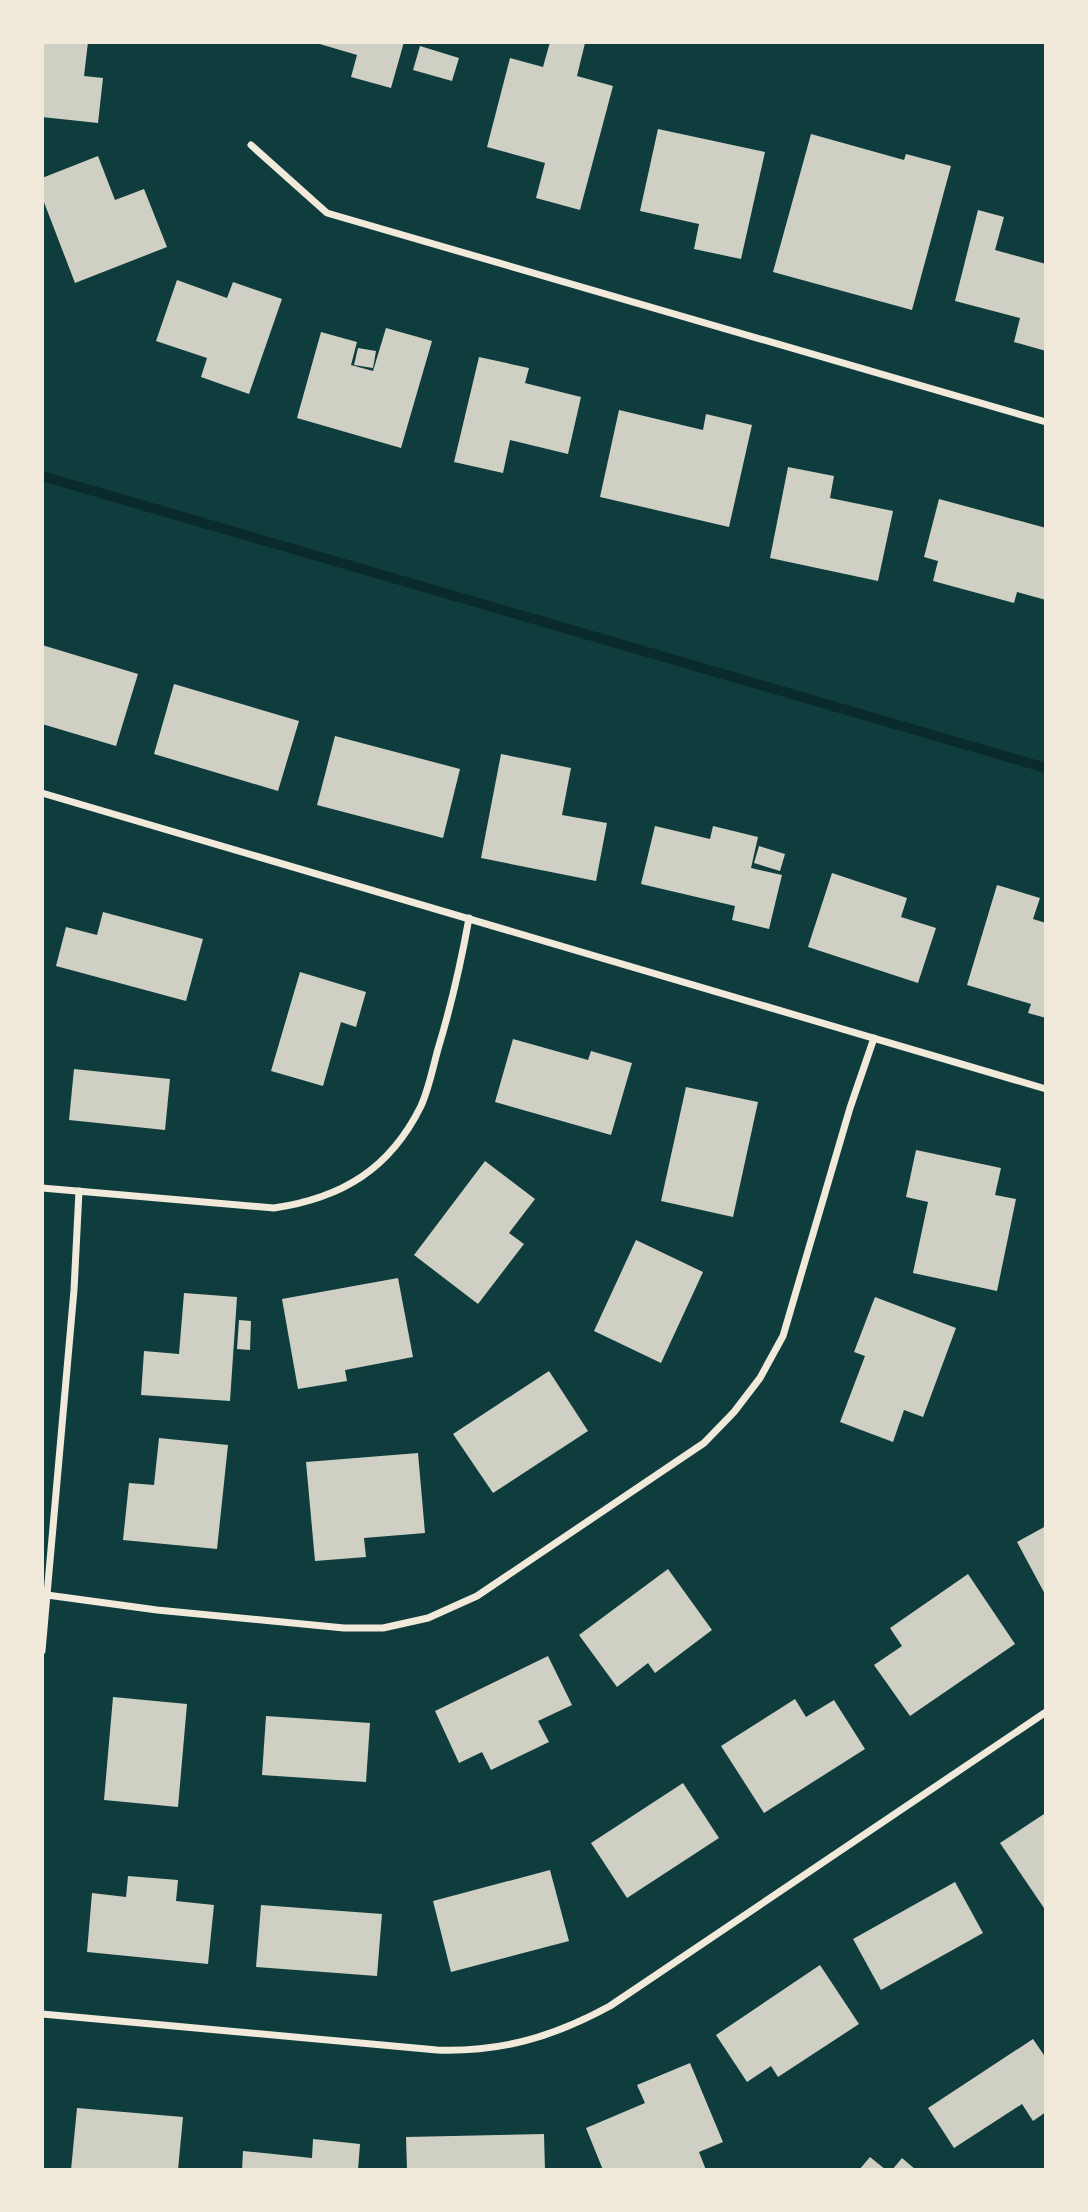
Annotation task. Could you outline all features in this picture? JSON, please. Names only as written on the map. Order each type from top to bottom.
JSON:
[{"type":"street","points":[[251,145],[327,213],[1046,422]]},
{"type":"street","points":[[42,793],[1046,1088]]},
{"type":"street","points":[[42,1188],[274,1208],[307,1203],[342,1189],[378,1164],[404,1136],[422,1104],[455,991],[469,918]]},
{"type":"street","points":[[47,1595],[157,1610],[344,1628],[383,1628],[428,1618],[477,1596],[704,1443],[734,1412],[760,1378],[783,1336],[850,1108],[874,1038]]},
{"type":"street","points":[[42,1651],[79,1191]]},
{"type":"street","points":[[42,2014],[437,2050],[462,2051],[540,2038],[576,2024],[610,2006],[1046,1712]]},
{"type":"building","points":[[42,42],[88,42],[84,76],[103,78],[98,123],[42,117]]},
{"type":"building","points":[[313,42],[404,42],[391,88],[351,77],[357,55]]},
{"type":"building","points":[[550,42],[585,43],[577,76],[613,86],[580,210],[536,198],[545,163],[487,147],[510,58],[543,67]]},
{"type":"building","points":[[420,46],[459,58],[452,81],[413,70]]},
{"type":"building","points":[[658,129],[765,152],[741,259],[694,249],[699,224],[640,211]]},
{"type":"building","points":[[811,134],[904,160],[906,154],[951,166],[912,310],[773,272]]},
{"type":"building","points":[[98,156],[115,200],[144,189],[167,247],[75,283],[42,197],[42,178]]},
{"type":"building","points":[[978,210],[1004,217],[995,250],[1046,264],[1046,351],[1014,342],[1020,318],[955,301]]},
{"type":"building","points":[[177,280],[227,298],[233,282],[282,299],[249,394],[201,377],[207,358],[156,341]]},
{"type":"building","points":[[386,328],[432,341],[401,448],[297,418],[321,332],[357,342],[351,365],[373,371]]},
{"type":"building","points":[[358,348],[376,351],[373,368],[354,365]]},
{"type":"building","points":[[479,357],[529,368],[525,383],[581,397],[568,454],[510,440],[503,473],[454,462]]},
{"type":"building","points":[[619,410],[703,430],[706,414],[752,425],[729,527],[600,497]]},
{"type":"building","points":[[788,467],[834,476],[830,498],[893,511],[878,581],[770,558]]},
{"type":"building","points":[[939,499],[1046,528],[1046,600],[1017,592],[1014,603],[933,581],[938,561],[924,557]]},
{"type":"building","points":[[42,645],[138,674],[116,746],[42,724]]},
{"type":"building","points":[[174,684],[299,721],[278,791],[154,754]]},
{"type":"building","points":[[335,736],[460,769],[443,838],[317,805]]},
{"type":"building","points":[[501,754],[571,768],[562,815],[607,823],[596,881],[481,858]]},
{"type":"building","points":[[655,826],[710,839],[713,826],[758,837],[751,868],[782,875],[769,929],[732,920],[735,906],[641,884]]},
{"type":"building","points":[[759,846],[785,854],[780,871],[754,863]]},
{"type":"building","points":[[832,873],[907,898],[901,917],[936,928],[918,983],[808,947]]},
{"type":"building","points":[[997,885],[1040,898],[1033,919],[1046,923],[1046,1018],[1028,1013],[1031,1004],[967,985]]},
{"type":"building","points":[[103,912],[203,939],[186,1001],[56,966],[66,927],[97,935]]},
{"type":"building","points":[[300,972],[366,992],[356,1027],[341,1022],[323,1086],[271,1071]]},
{"type":"building","points":[[513,1039],[588,1060],[591,1051],[632,1063],[611,1135],[495,1102]]},
{"type":"building","points":[[74,1069],[170,1079],[165,1130],[69,1120]]},
{"type":"building","points":[[686,1087],[758,1102],[733,1217],[661,1201]]},
{"type":"building","points":[[916,1150],[1001,1168],[995,1195],[1016,1199],[997,1291],[913,1273],[928,1202],[906,1197]]},
{"type":"building","points":[[485,1161],[535,1199],[509,1233],[524,1244],[478,1304],[414,1255]]},
{"type":"building","points":[[636,1240],[703,1272],[661,1363],[594,1331]]},
{"type":"building","points":[[398,1278],[413,1357],[345,1370],[347,1381],[298,1389],[282,1299]]},
{"type":"building","points":[[184,1293],[237,1297],[230,1401],[141,1395],[144,1351],[179,1354]]},
{"type":"building","points":[[875,1297],[956,1328],[923,1417],[904,1410],[893,1442],[840,1422],[865,1356],[854,1352]]},
{"type":"building","points":[[239,1320],[251,1321],[250,1350],[237,1349]]},
{"type":"building","points":[[549,1371],[588,1431],[493,1493],[453,1434]]},
{"type":"building","points":[[159,1438],[228,1445],[217,1549],[123,1540],[129,1483],[154,1485]]},
{"type":"building","points":[[418,1453],[425,1533],[364,1538],[366,1557],[315,1561],[306,1462]]},
{"type":"building","points":[[1046,1526],[1046,1596],[1017,1542]]},
{"type":"building","points":[[668,1569],[712,1630],[655,1673],[648,1663],[617,1687],[579,1635]]},
{"type":"building","points":[[968,1574],[1015,1644],[910,1716],[874,1665],[902,1646],[890,1628]]},
{"type":"building","points":[[548,1656],[572,1705],[538,1721],[549,1742],[491,1770],[482,1752],[459,1763],[435,1711]]},
{"type":"building","points":[[113,1697],[187,1704],[178,1807],[104,1800]]},
{"type":"building","points":[[795,1699],[806,1717],[834,1700],[865,1749],[764,1813],[721,1746]]},
{"type":"building","points":[[266,1716],[370,1723],[366,1782],[262,1775]]},
{"type":"building","points":[[683,1783],[719,1838],[627,1898],[591,1843]]},
{"type":"building","points":[[1044,1814],[1046,1817],[1046,1911],[1000,1843]]},
{"type":"building","points":[[550,1870],[569,1941],[451,1972],[433,1901]]},
{"type":"building","points":[[128,1876],[178,1880],[176,1901],[214,1905],[208,1964],[87,1952],[92,1893],[126,1897]]},
{"type":"building","points":[[955,1882],[983,1933],[881,1990],[853,1939]]},
{"type":"building","points":[[261,1905],[382,1914],[377,1976],[256,1967]]},
{"type":"building","points":[[820,1965],[859,2024],[778,2077],[771,2066],[747,2082],[716,2035]]},
{"type":"building","points":[[1033,2039],[1046,2058],[1046,2112],[1033,2121],[1022,2104],[954,2148],[928,2108]]},
{"type":"building","points":[[690,2063],[723,2142],[699,2152],[706,2170],[603,2170],[586,2128],[645,2103],[637,2085]]},
{"type":"building","points":[[77,2108],[183,2117],[178,2170],[71,2170]]},
{"type":"building","points":[[544,2134],[545,2170],[407,2170],[406,2137]]},
{"type":"building","points":[[313,2139],[360,2144],[358,2170],[242,2170],[243,2151],[312,2158]]},
{"type":"building","points":[[870,2157],[886,2170],[859,2170]]},
{"type":"building","points":[[902,2158],[916,2170],[892,2170]]},
{"type":"waterway","points":[[42,476],[1046,768]]}]
